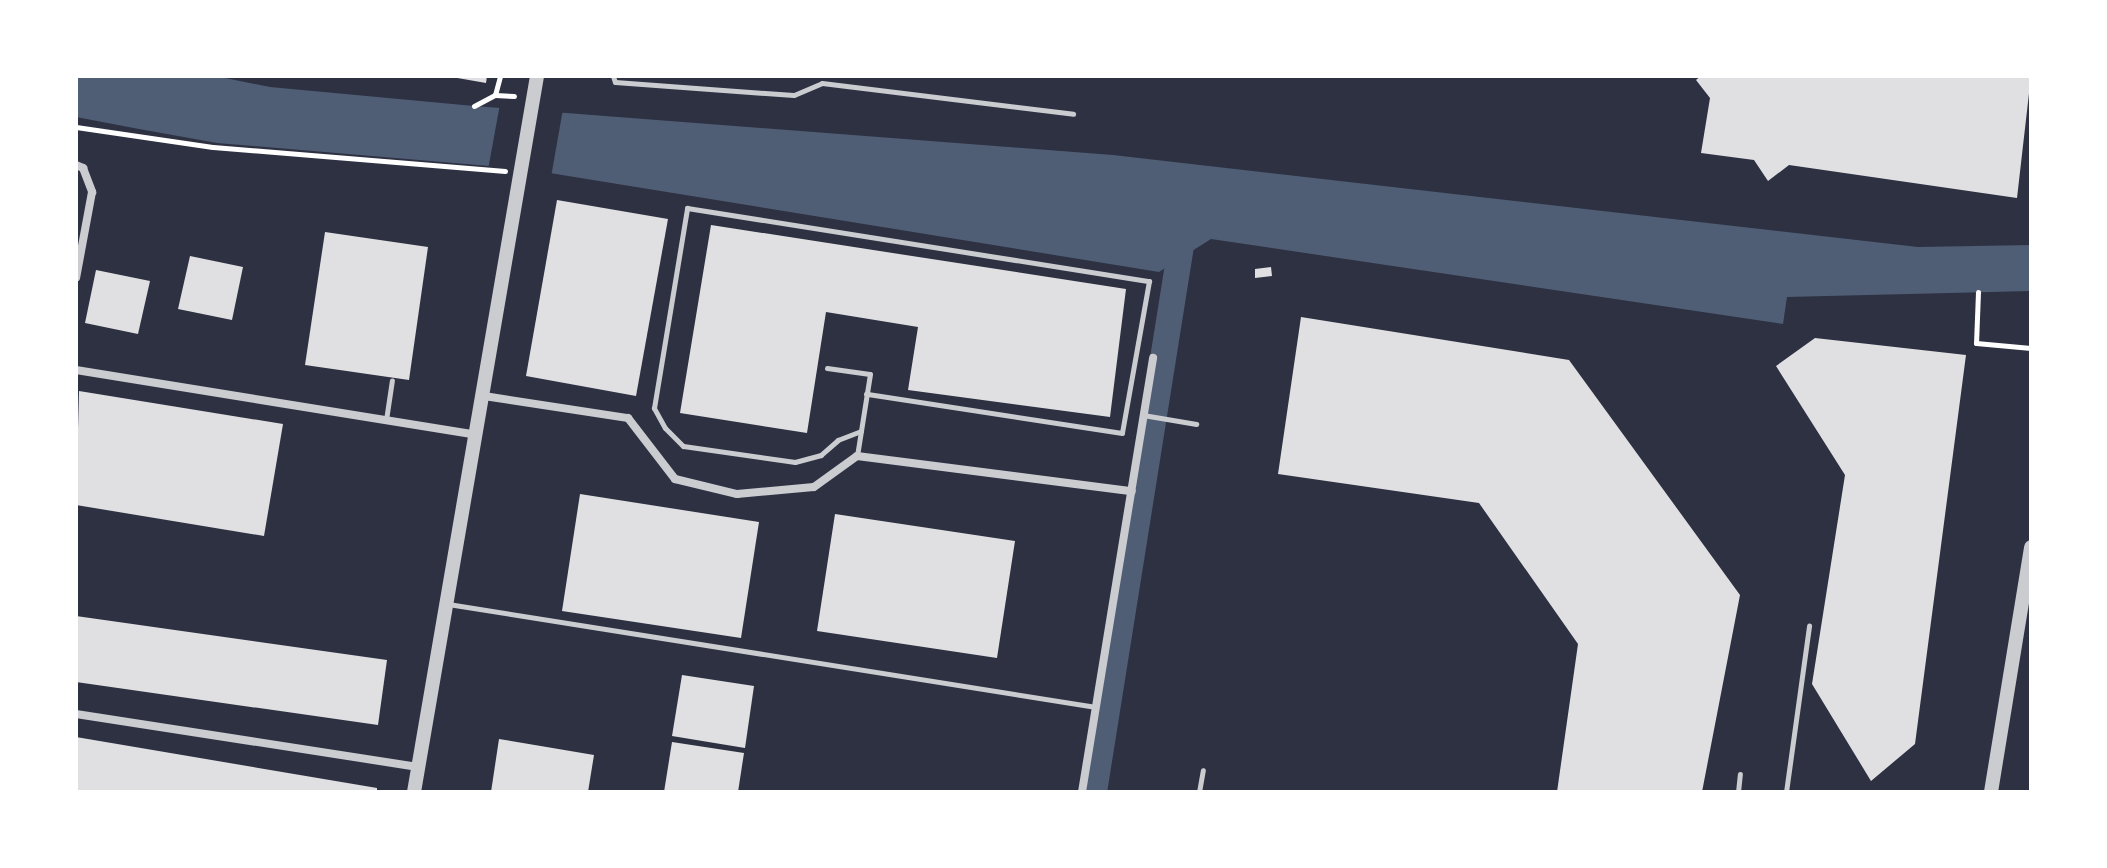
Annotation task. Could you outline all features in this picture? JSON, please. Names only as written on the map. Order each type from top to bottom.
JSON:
[{"type":"street","points":[[414,792],[499,321],[537,76]]},
{"type":"street","points":[[76,165],[83,168],[92,192],[76,278]]},
{"type":"street","points":[[1082,792],[1153,358]]},
{"type":"street","points":[[76,370],[478,435]]},
{"type":"street","points":[[484,396],[628,418],[675,479],[737,494],[814,487],[857,456],[1132,491]]},
{"type":"street","points":[[1991,792],[2026,620],[2031,547]]},
{"type":"street","points":[[76,714],[418,767]]},
{"type":"lane","points":[[613,76],[615,82],[794,95],[822,83],[1073,114]]},
{"type":"lane","points":[[861,431],[838,440],[821,455],[795,462],[683,446],[665,428],[654,408],[687,208],[1149,281],[1122,433],[866,394]]},
{"type":"lane","points":[[827,368],[870,374],[857,456]]},
{"type":"lane","points":[[386,420],[392,380]]},
{"type":"lane","points":[[1142,414],[1196,424]]},
{"type":"lane","points":[[447,604],[1096,707]]},
{"type":"lane","points":[[1786,792],[1809,626]]},
{"type":"lane","points":[[1199,792],[1203,770]]},
{"type":"lane","points":[[1738,792],[1740,774]]},
{"type":"path","points":[[474,106],[495,95],[500,76]]},
{"type":"path","points":[[76,127],[213,147],[522,173]]},
{"type":"path","points":[[1978,292],[1976,343],[2031,348]]},
{"type":"water","points":[[76,76],[215,76],[270,87],[474,106],[1113,155],[1918,247],[2031,245],[2031,291],[1787,297],[1783,324],[1211,239],[1159,272],[525,169],[217,143],[139,129],[76,117]]},
{"type":"pier","points":[[500,104],[563,109],[551,177],[488,170]]},
{"type":"building","points":[[446,76],[487,76],[486,83]]},
{"type":"building","points":[[1701,76],[2031,76],[2017,198],[1789,165],[1768,181],[1754,160],[1701,153],[1710,98],[1696,80]]},
{"type":"building","points":[[557,200],[668,219],[636,396],[526,376]]},
{"type":"building","points":[[711,225],[1126,289],[1110,417],[908,390],[918,327],[826,312],[807,433],[680,413]]},
{"type":"building","points":[[325,232],[428,247],[409,380],[305,365]]},
{"type":"building","points":[[190,256],[243,267],[232,320],[178,309]]},
{"type":"building","points":[[1271,267],[1272,276],[1255,278],[1255,269]]},
{"type":"building","points":[[96,270],[150,281],[138,334],[85,323]]},
{"type":"building","points":[[1301,317],[1569,360],[1740,595],[1702,792],[1557,792],[1578,644],[1479,503],[1278,474]]},
{"type":"building","points":[[1815,338],[1966,355],[1915,744],[1871,781],[1812,684],[1845,475],[1776,366]]},
{"type":"building","points":[[79,391],[283,424],[264,536],[76,505]]},
{"type":"building","points":[[580,494],[759,522],[741,638],[562,611]]},
{"type":"building","points":[[835,514],[1015,541],[997,658],[817,631]]},
{"type":"building","points":[[76,616],[387,660],[378,725],[76,682]]},
{"type":"building","points":[[682,675],[754,686],[745,748],[672,736]]},
{"type":"building","points":[[76,737],[377,788],[377,792],[76,792]]},
{"type":"building","points":[[499,739],[594,755],[588,792],[491,792]]},
{"type":"building","points":[[672,742],[744,753],[738,792],[664,792]]},
{"type":"waterway","points":[[1094,792],[1184,227]]}]
